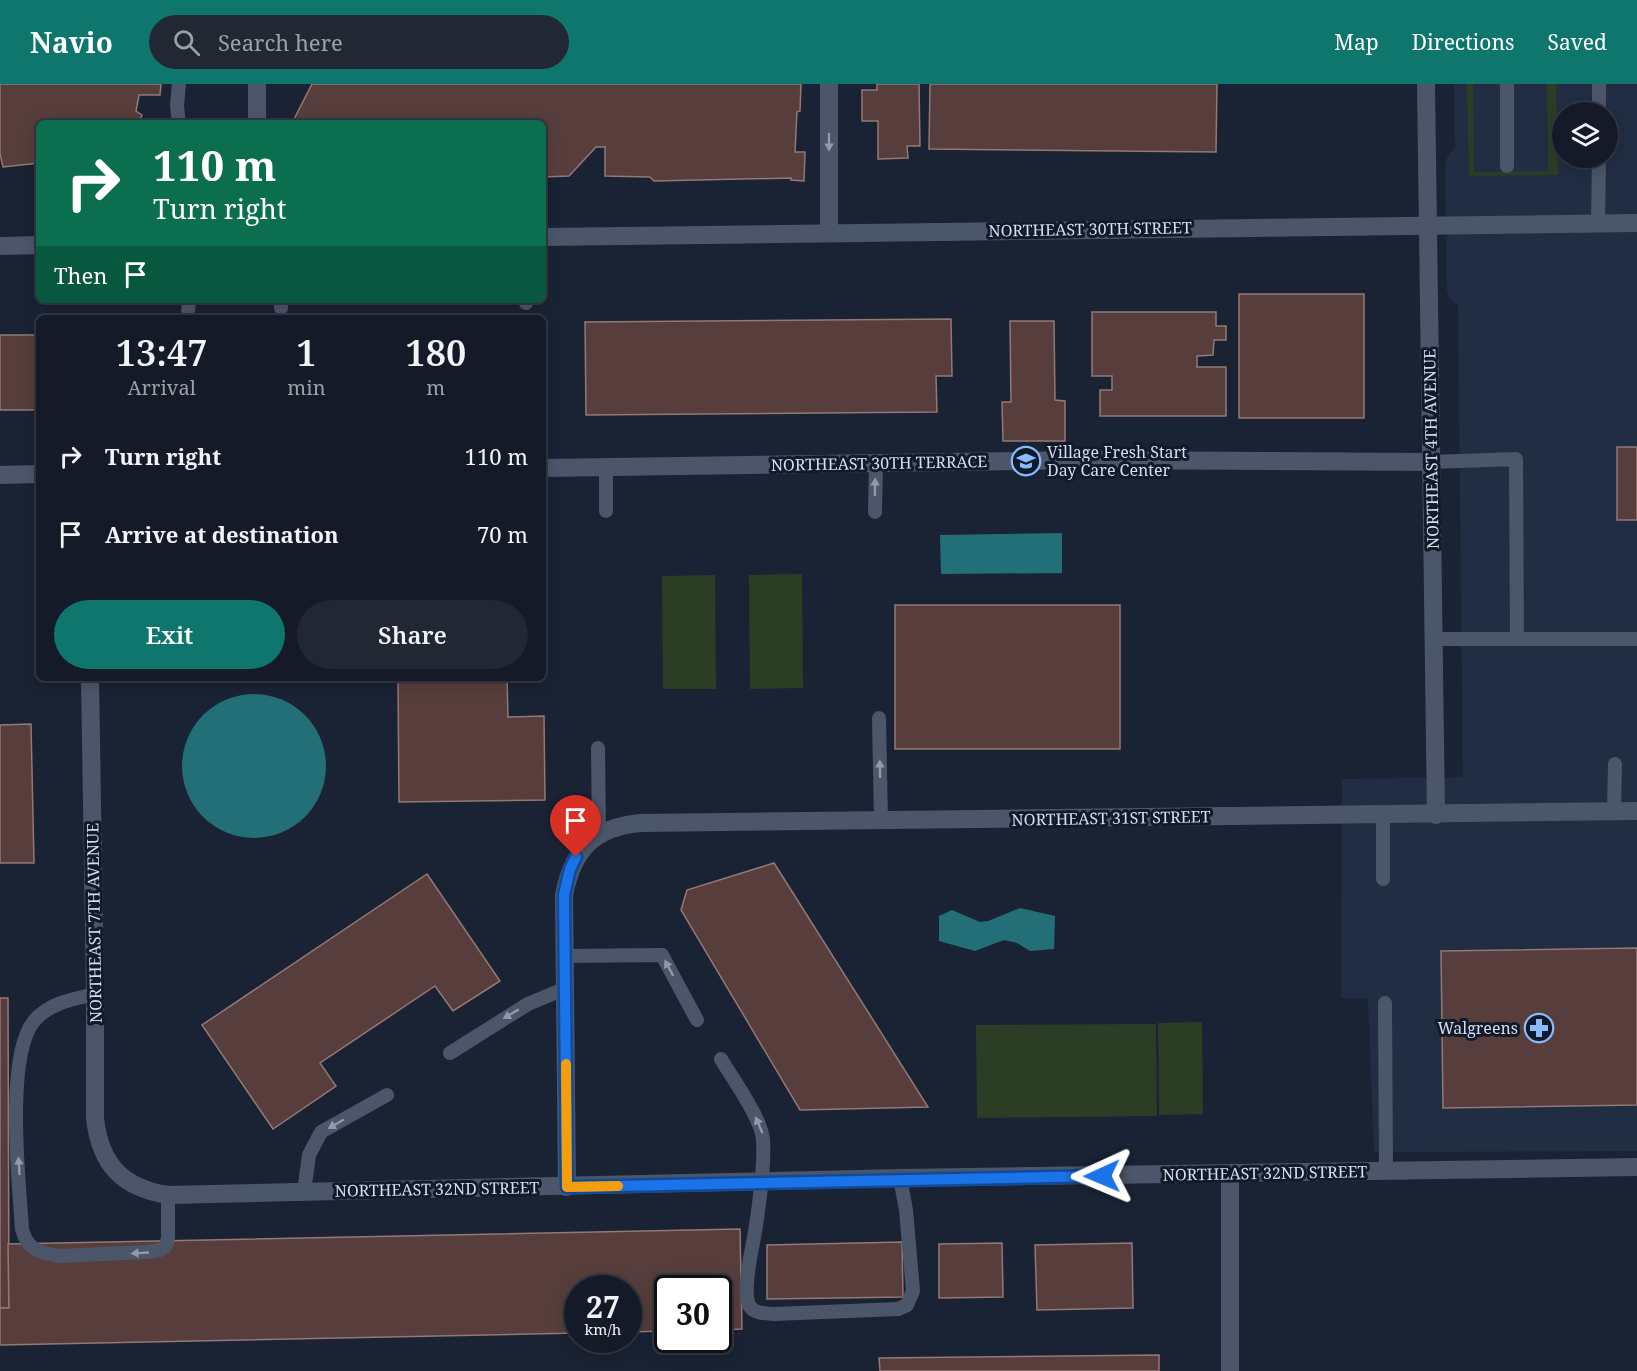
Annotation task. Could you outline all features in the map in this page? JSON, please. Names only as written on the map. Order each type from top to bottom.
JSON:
[{"type":"street","points":[[257,84],[257,120]]},
{"type":"street","points":[[829,84],[829,232]]},
{"type":"street","name":"NORTHEAST 4TH AVENUE","points":[[1426,84],[1436,815]]},
{"type":"street","name":"NORTHEAST 30TH STREET","points":[[546,237],[1637,223]]},
{"type":"street","points":[[0,246],[36,245]]},
{"type":"street","name":"NORTHEAST 30TH TERRACE","points":[[546,468],[1082,460],[1431,462]]},
{"type":"street","points":[[0,475],[36,474]]},
{"type":"street","name":"NORTHEAST 7TH AVENUE","points":[[90,681],[95,1118],[100,1146],[111,1165]]},
{"type":"street","name":"NORTHEAST 31ST STREET","points":[[594,838],[619,826],[641,823],[1637,811]]},
{"type":"street","points":[[567,1187],[564,895],[576,857],[594,838]]},
{"type":"street","name":"NORTHEAST 32ND STREET","points":[[111,1165],[128,1182],[141,1189],[168,1195],[900,1178],[1637,1167]]},
{"type":"street","points":[[1230,1174],[1230,1371]]},
{"type":"lane","points":[[179,84],[179,120]]},
{"type":"lane","points":[[1507,84],[1507,166]]},
{"type":"lane","points":[[1599,84],[1599,102]]},
{"type":"lane","points":[[1598,223],[1599,168]]},
{"type":"lane","points":[[1431,462],[1516,459],[1517,639]]},
{"type":"lane","points":[[875,512],[876,463]]},
{"type":"lane","points":[[606,468],[606,511]]},
{"type":"lane","points":[[1434,639],[1637,639]]},
{"type":"lane","points":[[879,718],[880,820]]},
{"type":"lane","points":[[594,838],[598,748]]},
{"type":"lane","points":[[1614,811],[1615,765]]},
{"type":"lane","points":[[1383,815],[1383,879]]},
{"type":"lane","points":[[564,956],[662,955],[697,1020]]},
{"type":"lane","points":[[450,1053],[528,1004],[564,989]]},
{"type":"lane","points":[[95,994],[63,1001],[48,1009],[34,1021],[24,1036],[17,1074],[17,1113],[24,1240],[45,1254],[60,1256],[160,1250],[166,1246],[168,1237],[168,1195]]},
{"type":"lane","points":[[1384,1003],[1386,1171]]},
{"type":"lane","points":[[721,1059],[760,1125],[764,1138],[747,1280],[748,1303],[753,1310],[774,1314],[898,1309],[907,1305],[913,1291],[906,1210],[900,1178]]},
{"type":"lane","points":[[304,1192],[309,1155],[321,1132],[387,1095]]},
{"type":"shaded area","points":[[1454,84],[1637,84],[1637,1151],[1374,1152],[1368,999],[1341,998],[1342,779],[1463,777],[1458,305],[1451,300],[1447,292],[1445,167],[1447,157],[1455,147]]},
{"type":"shaded area","points":[[1467,84],[1473,84],[1474,172],[1548,171],[1547,84],[1556,84],[1556,102],[1552,102],[1552,168],[1558,168],[1558,175],[1469,176]]},
{"type":"shaded area","points":[[1062,533],[1062,573],[941,574],[940,535]]},
{"type":"shaded area","points":[[802,574],[803,688],[750,689],[749,575]]},
{"type":"shaded area","points":[[715,575],[716,689],[663,689],[662,576]]},
{"type":"shaded area","points":[[254,694],[282,699],[305,715],[321,738],[326,766],[321,794],[305,817],[282,833],[254,838],[226,833],[203,817],[187,794],[182,766],[187,738],[203,715],[226,699]]},
{"type":"shaded area","points":[[1020,908],[1055,916],[1054,949],[1030,951],[1017,943],[1004,940],[975,951],[939,941],[939,916],[952,910],[980,922]]},
{"type":"shaded area","points":[[1202,1022],[1203,1114],[1159,1115],[1158,1023]]},
{"type":"shaded area","points":[[1156,1024],[1157,1116],[977,1118],[976,1025]]},
{"type":"building","points":[[0,84],[161,84],[160,95],[139,95],[136,111],[142,115],[140,120],[36,120],[36,163],[3,167],[0,154]]},
{"type":"building","points":[[312,84],[801,84],[795,152],[805,152],[804,181],[791,180],[791,178],[654,181],[650,177],[605,176],[605,147],[596,147],[569,176],[546,177],[546,120],[294,120]]},
{"type":"building","points":[[877,84],[919,84],[920,146],[907,146],[908,158],[878,159],[878,121],[862,121],[862,90],[877,90]]},
{"type":"building","points":[[930,84],[1217,84],[1216,152],[929,149]]},
{"type":"building","points":[[1239,294],[1364,294],[1364,418],[1239,418]]},
{"type":"building","points":[[1092,312],[1216,312],[1216,326],[1226,326],[1226,340],[1214,340],[1213,355],[1197,356],[1197,367],[1226,367],[1226,416],[1100,416],[1100,390],[1112,390],[1112,376],[1092,376]]},
{"type":"building","points":[[951,319],[952,376],[936,376],[937,412],[586,415],[585,322]]},
{"type":"building","points":[[1010,321],[1054,321],[1055,400],[1065,401],[1065,441],[1003,441],[1002,402],[1011,402]]},
{"type":"building","points":[[0,335],[36,335],[36,410],[0,410]]},
{"type":"building","points":[[1617,447],[1637,447],[1637,520],[1617,520]]},
{"type":"building","points":[[895,605],[1120,605],[1120,749],[895,749]]},
{"type":"building","points":[[398,681],[507,681],[508,717],[544,716],[545,800],[399,802]]},
{"type":"building","points":[[31,724],[34,863],[0,863],[0,725]]},
{"type":"building","points":[[774,863],[928,1107],[800,1110],[681,910],[687,890]]},
{"type":"building","points":[[427,874],[500,981],[453,1011],[435,986],[320,1063],[336,1086],[273,1129],[202,1025]]},
{"type":"building","name":"Walgreens","points":[[1637,948],[1637,1105],[1443,1108],[1441,951]]},
{"type":"building","points":[[0,998],[8,998],[9,1308],[0,1308]]},
{"type":"building","points":[[740,1229],[742,1329],[732,1329],[732,1275],[654,1275],[654,1331],[642,1332],[642,1275],[564,1275],[564,1333],[0,1345],[0,1308],[9,1308],[8,1244]]},
{"type":"building","points":[[902,1242],[903,1297],[767,1299],[767,1245]]},
{"type":"building","points":[[1002,1243],[1003,1297],[939,1298],[939,1244]]},
{"type":"building","points":[[1132,1243],[1133,1308],[1037,1310],[1035,1245]]},
{"type":"building","points":[[1159,1355],[1159,1371],[880,1371],[879,1358]]},
{"type":"slow traffic","points":[[566,1064],[567,1187],[618,1186]]},
{"type":"place","name":"Village Fresh Start Day Care Center","points":[[1026,461]]},
{"type":"place","name":"Walgreens","points":[[1539,1028]]},
{"type":"route","points":[[576,857],[570,869],[564,895],[567,1187],[900,1178],[1102,1176]]}]
